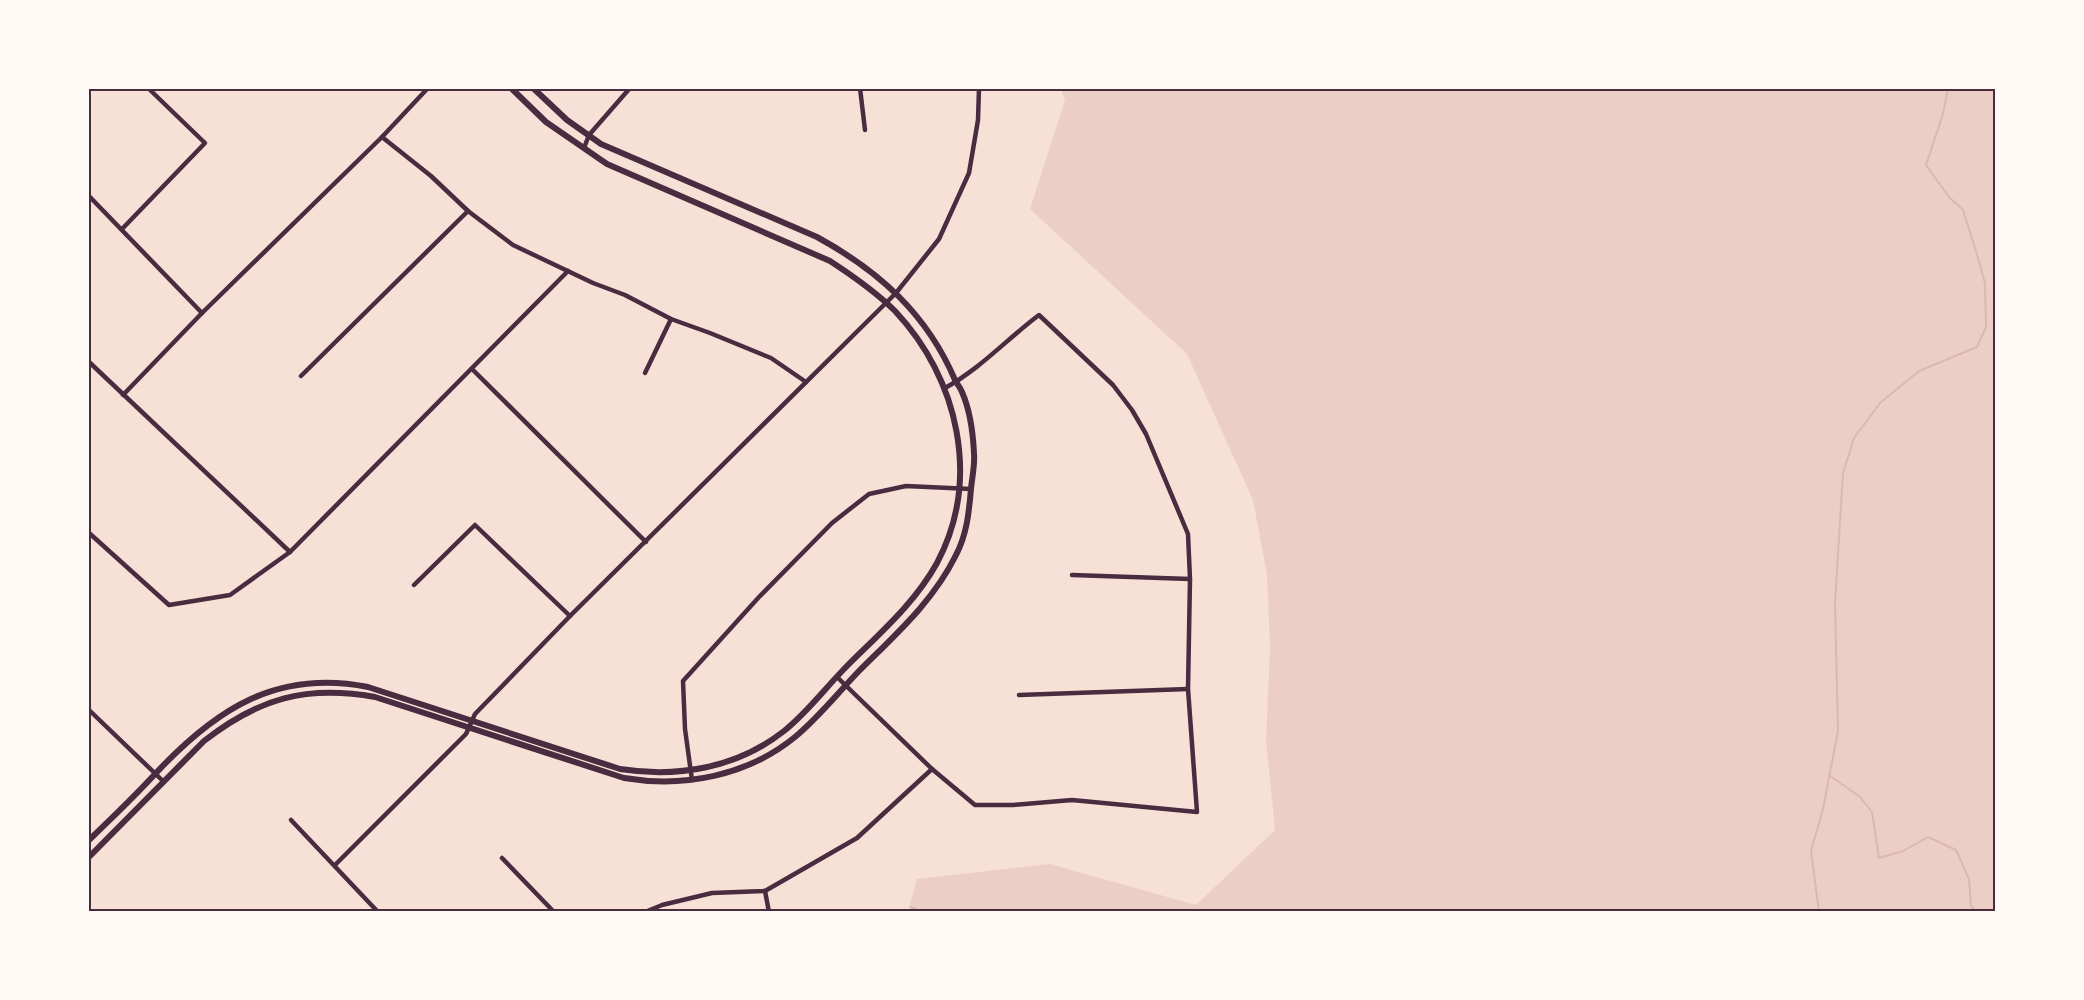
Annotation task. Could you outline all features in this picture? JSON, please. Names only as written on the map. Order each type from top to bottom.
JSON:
[{"type":"street","points":[[123,228],[205,143],[148,88]]},
{"type":"street","points":[[123,395],[202,313],[382,137],[428,88]]},
{"type":"street","points":[[88,858],[204,741],[249,711],[312,692],[332,691],[375,697],[620,769],[646,773],[691,771],[725,763],[746,755],[785,730],[905,607],[935,566],[951,532],[961,472],[959,442],[945,388],[913,334],[894,311],[853,275],[830,261],[607,164],[562,135],[511,88]]},
{"type":"street","points":[[88,841],[194,736],[225,712],[262,695],[303,683],[348,683],[368,687],[442,709],[471,724],[624,778],[665,782],[692,780],[726,773],[765,757],[796,736],[922,607],[957,554],[968,518],[975,456],[973,439],[965,400],[941,348],[913,310],[856,259],[817,237],[601,144],[567,120],[533,88]]},
{"type":"street","points":[[584,148],[589,135],[630,88]]},
{"type":"street","points":[[860,88],[865,130]]},
{"type":"street","points":[[335,866],[466,734],[475,714],[570,616],[896,293],[939,239],[969,173],[978,120],[979,88]]},
{"type":"street","points":[[382,137],[431,176],[468,211],[513,245],[625,296],[671,320],[771,358],[806,382]]},
{"type":"street","points":[[88,195],[123,228],[202,313]]},
{"type":"street","points":[[301,376],[468,211]]},
{"type":"street","points":[[88,532],[169,605],[230,595],[290,552],[568,271]]},
{"type":"street","points":[[837,677],[933,769],[975,805],[1013,805],[1072,800],[1197,812],[1188,689],[1190,579],[1188,534],[1146,434],[1132,410],[1113,385],[1039,315],[956,382],[945,388]]},
{"type":"street","points":[[645,373],[671,320]]},
{"type":"street","points":[[88,361],[290,552]]},
{"type":"street","points":[[472,369],[646,542]]},
{"type":"street","points":[[692,780],[685,729],[683,681],[759,597],[832,523],[869,494],[906,486],[971,489]]},
{"type":"street","points":[[414,585],[475,525],[570,616]]},
{"type":"street","points":[[1072,575],[1190,579]]},
{"type":"street","points":[[1019,695],[1188,689]]},
{"type":"street","points":[[88,710],[164,782]]},
{"type":"street","points":[[645,912],[662,905],[712,893],[765,891],[856,838],[933,769]]},
{"type":"street","points":[[291,820],[378,912]]},
{"type":"street","points":[[502,858],[554,912]]},
{"type":"street","points":[[765,891],[769,912]]},
{"type":"shaded area","points":[[1061,89],[1995,89],[1995,911],[908,911],[917,879],[1050,864],[1196,905],[1275,830],[1266,740],[1270,647],[1267,574],[1253,500],[1187,354],[1030,209],[1065,100]]},
{"type":"waterway","points":[[1819,912],[1811,851],[1823,809],[1838,731],[1835,602],[1843,473],[1854,438],[1880,403],[1919,371],[1977,347],[1986,327],[1985,283],[1963,210],[1949,197],[1926,165],[1943,114],[1948,88]]},
{"type":"waterway","points":[[1829,775],[1860,797],[1872,812],[1879,858],[1903,851],[1928,837],[1956,850],[1969,879],[1971,906],[1976,912]]},
{"type":"waterway","points":[[911,907],[923,912]]}]
